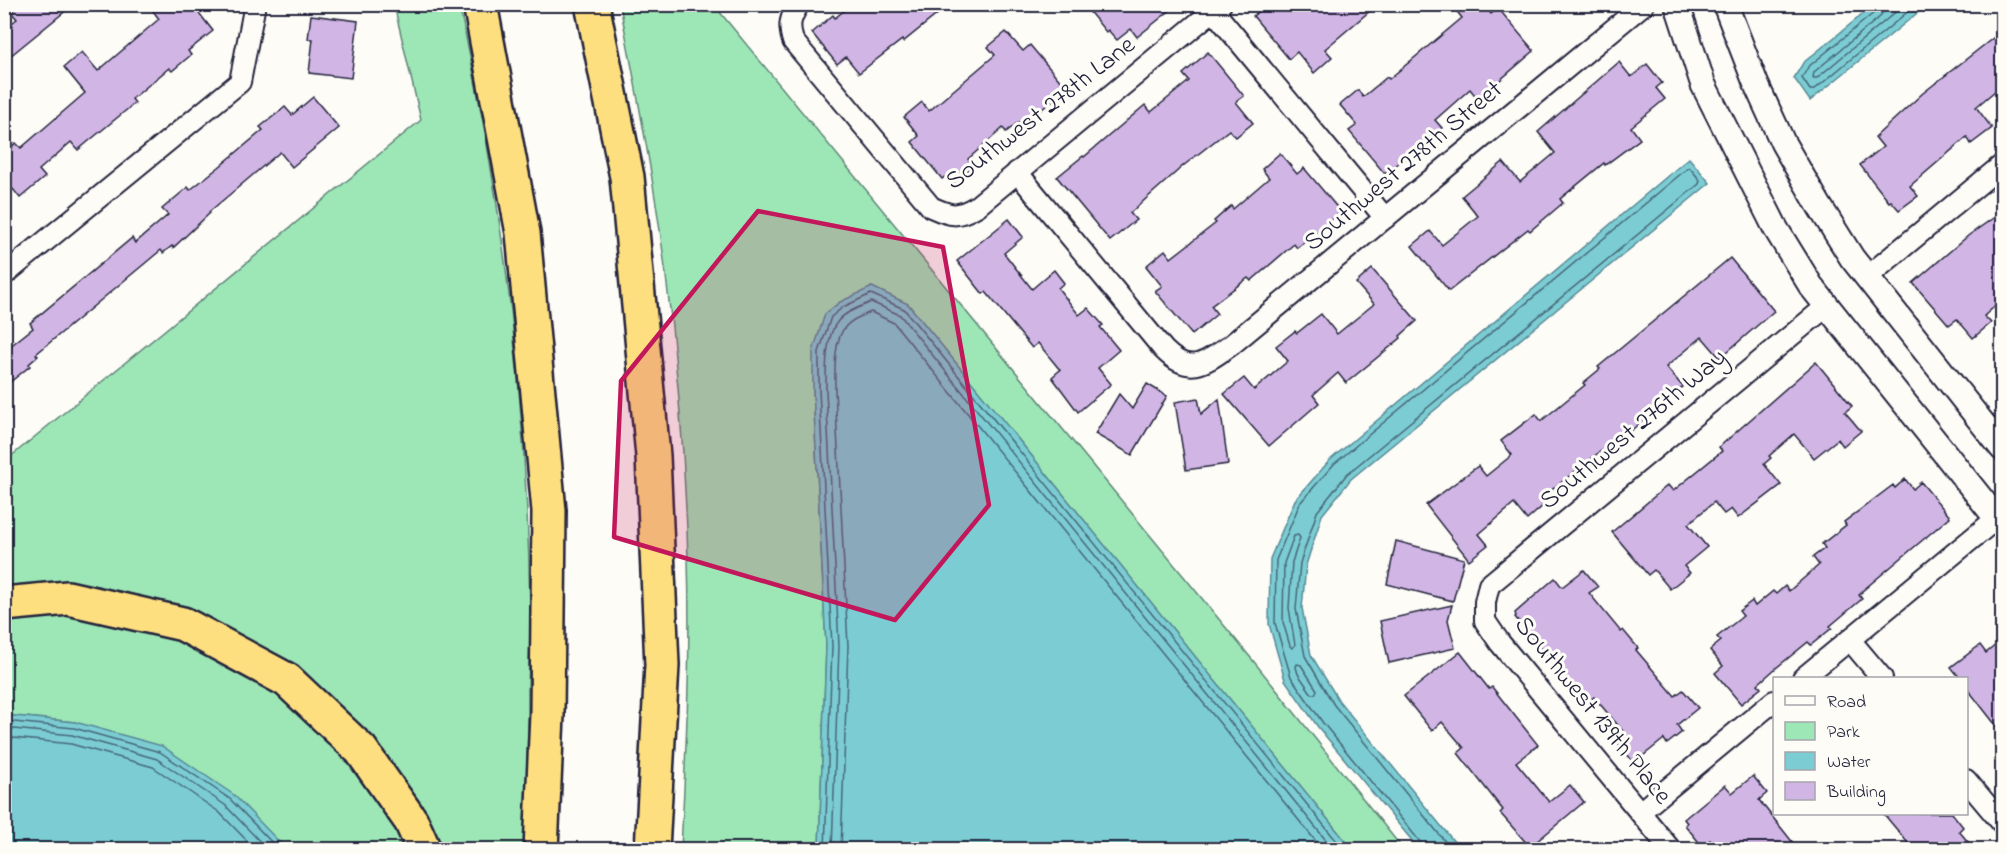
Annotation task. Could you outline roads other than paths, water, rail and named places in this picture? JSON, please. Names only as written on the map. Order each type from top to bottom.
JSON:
[{"type":"highway","points":[[480,4],[523,233],[549,511],[547,715],[541,849]]},
{"type":"highway","points":[[592,4],[627,177],[653,456],[662,665],[652,849]]},
{"type":"highway","points":[[4,604],[68,598],[183,624],[287,680],[361,750],[411,821],[424,849]]},
{"type":"street","points":[[4,275],[240,82],[255,4]]},
{"type":"street","name":"Southwest 278th Lane","points":[[799,4],[791,15],[789,27],[793,41],[931,207],[949,215],[963,214],[977,206],[1214,7]]},
{"type":"street","name":"Southwest 278th Street","points":[[1017,172],[1164,350],[1175,361],[1196,365],[1208,361],[1231,345],[1644,4]]},
{"type":"street","points":[[1677,4],[1703,84],[1776,229],[1811,286],[2001,519],[1804,677]]},
{"type":"street","points":[[1725,4],[1756,84],[1783,142],[1820,207],[1852,258],[2002,448]]},
{"type":"street","points":[[1214,7],[1385,218]]},
{"type":"street","points":[[1867,276],[2002,165]]},
{"type":"street","name":"Southwest 276th Way","points":[[1485,602],[1490,585],[1827,306]]},
{"type":"street","name":"Southwest 139th Place","points":[[1485,602],[1485,621],[1500,643],[1671,849]]},
{"type":"street","points":[[1850,640],[1881,677]]},
{"type":"street","points":[[1640,812],[1773,702]]},
{"type":"street","points":[[1968,782],[2002,823]]},
{"type":"water","points":[[1874,5],[1927,5],[1810,101],[1794,78],[1803,63]]},
{"type":"water","points":[[1689,158],[1710,183],[1351,479],[1322,515],[1306,565],[1302,608],[1311,655],[1339,701],[1460,849],[1419,849],[1318,727],[1285,680],[1269,624],[1270,559],[1295,500],[1330,460]]},
{"type":"water","points":[[872,287],[908,304],[1352,849],[819,849],[826,646],[813,351],[825,314],[840,302]]},
{"type":"water","points":[[4,715],[75,722],[162,746],[234,795],[286,849],[5,849]]}]
